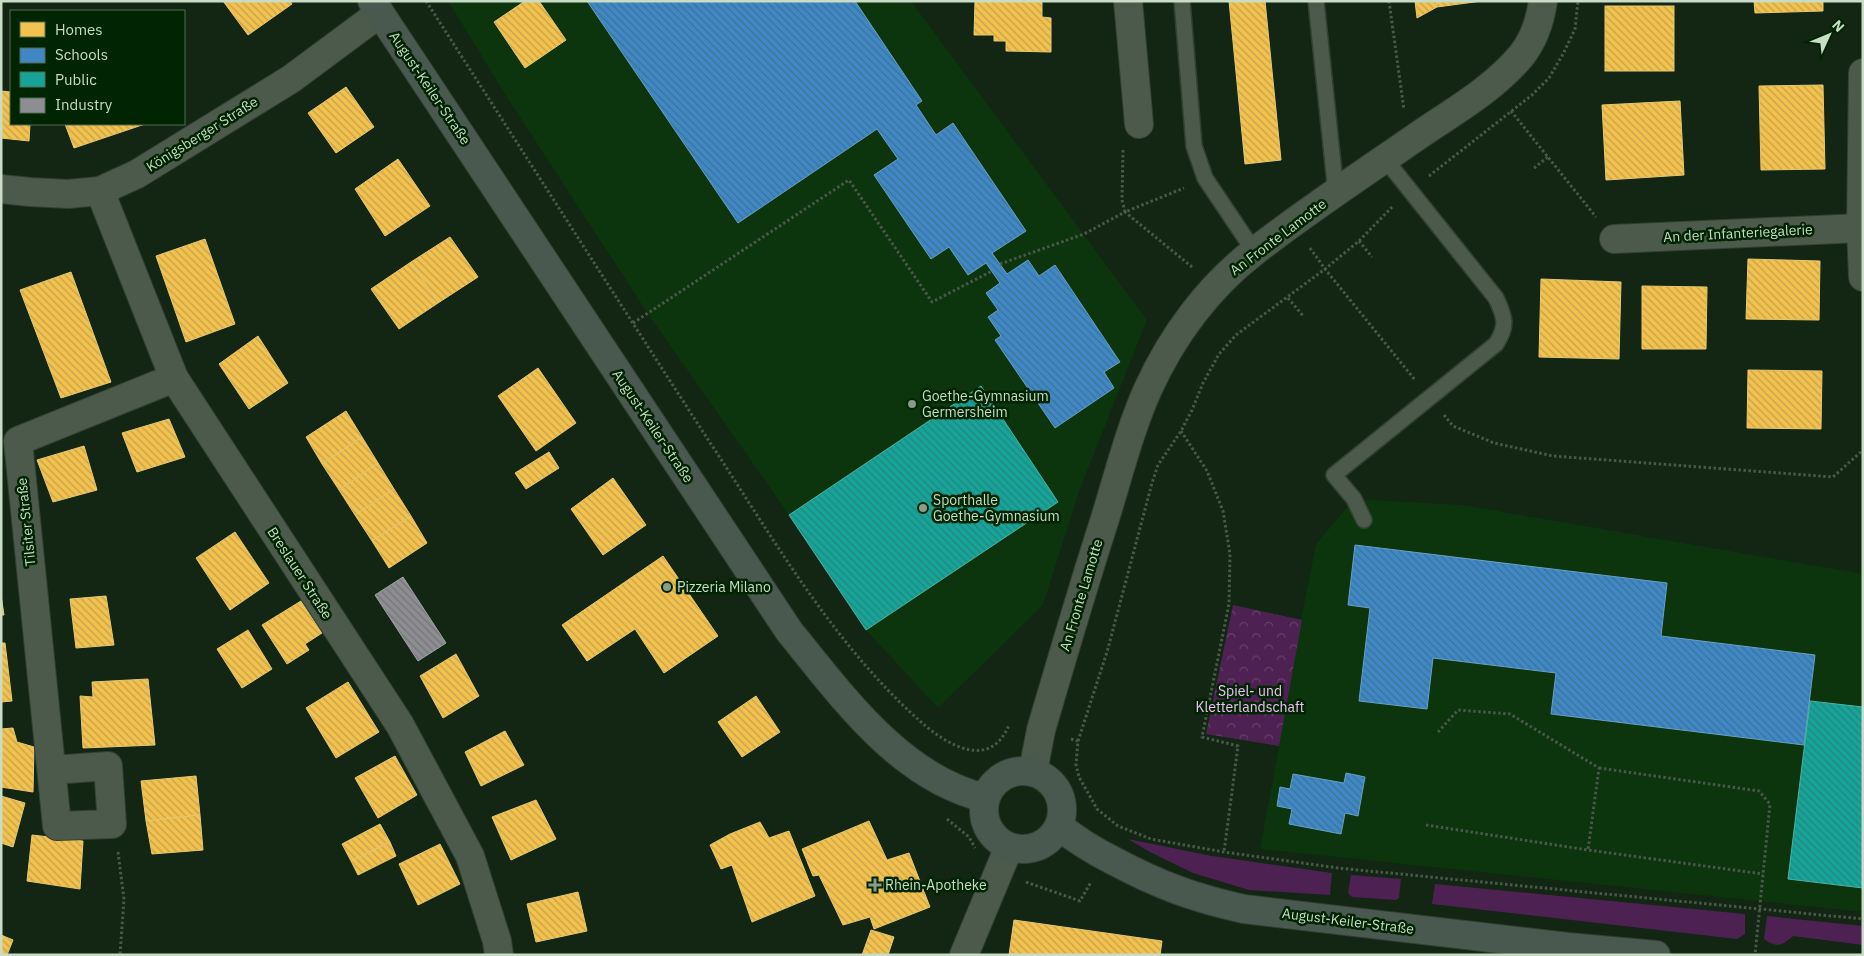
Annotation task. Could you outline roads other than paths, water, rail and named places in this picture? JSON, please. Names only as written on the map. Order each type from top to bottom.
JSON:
[{"type":"street","points":[[1128,1],[1139,124]]},
{"type":"street","name":"An Fronte Lamotte","points":[[1033,771],[1041,730],[1127,448],[1148,389],[1168,351],[1190,318],[1215,287],[1254,251],[1461,107],[1503,75],[1521,56],[1533,38],[1540,20],[1543,1]]},
{"type":"street","name":"Königsberger Straße","points":[[1,189],[68,194],[100,191],[136,174],[291,79],[376,7]]},
{"type":"street","name":"August-Keiler-Straße","points":[[376,7],[790,631],[840,694],[896,750],[930,776],[985,798]]},
{"type":"street","points":[[1863,73],[1861,228],[1863,276]]},
{"type":"street","name":"Breslauer Straße","points":[[100,191],[174,378],[400,725],[470,856],[497,941],[499,955]]},
{"type":"street","name":"An der Infanteriegalerie","points":[[1614,238],[1861,228]]},
{"type":"street","name":"Tilsiter Straße","points":[[52,770],[108,766],[112,824],[57,826],[18,441],[174,378]]},
{"type":"street","points":[[1020,770],[1033,771],[1052,783],[1059,793],[1062,815],[1059,826],[1043,844],[1032,848],[1020,849],[1009,847],[990,832],[985,822],[983,810],[985,798],[990,787],[999,778],[1020,770]]},
{"type":"street","name":"August-Keiler-Straße","points":[[1059,826],[1076,840],[1151,880],[1210,902],[1244,909],[1568,951],[1656,955]]},
{"type":"street","points":[[964,955],[1009,847]]},
{"type":"lane","points":[[1182,1],[1194,146],[1205,178],[1254,251]]},
{"type":"lane","points":[[1316,1],[1336,193]]},
{"type":"lane","points":[[1364,520],[1354,499],[1334,475],[1496,344],[1502,335],[1504,324],[1504,314],[1496,298],[1385,159]]},
{"type":"place","name":"Goethe-Gymnasium Germersheim","points":[[912,404]]},
{"type":"place","name":"Sporthalle Goethe-Gymnasium","points":[[923,508]]},
{"type":"place","name":"Pizzeria Milano","points":[[667,587]]},
{"type":"place","name":"Rhein-Apotheke","points":[[875,885]]},
{"type":"park label","name":"Spiel- und Kletterlandschaft","points":[[1250,700]]}]
